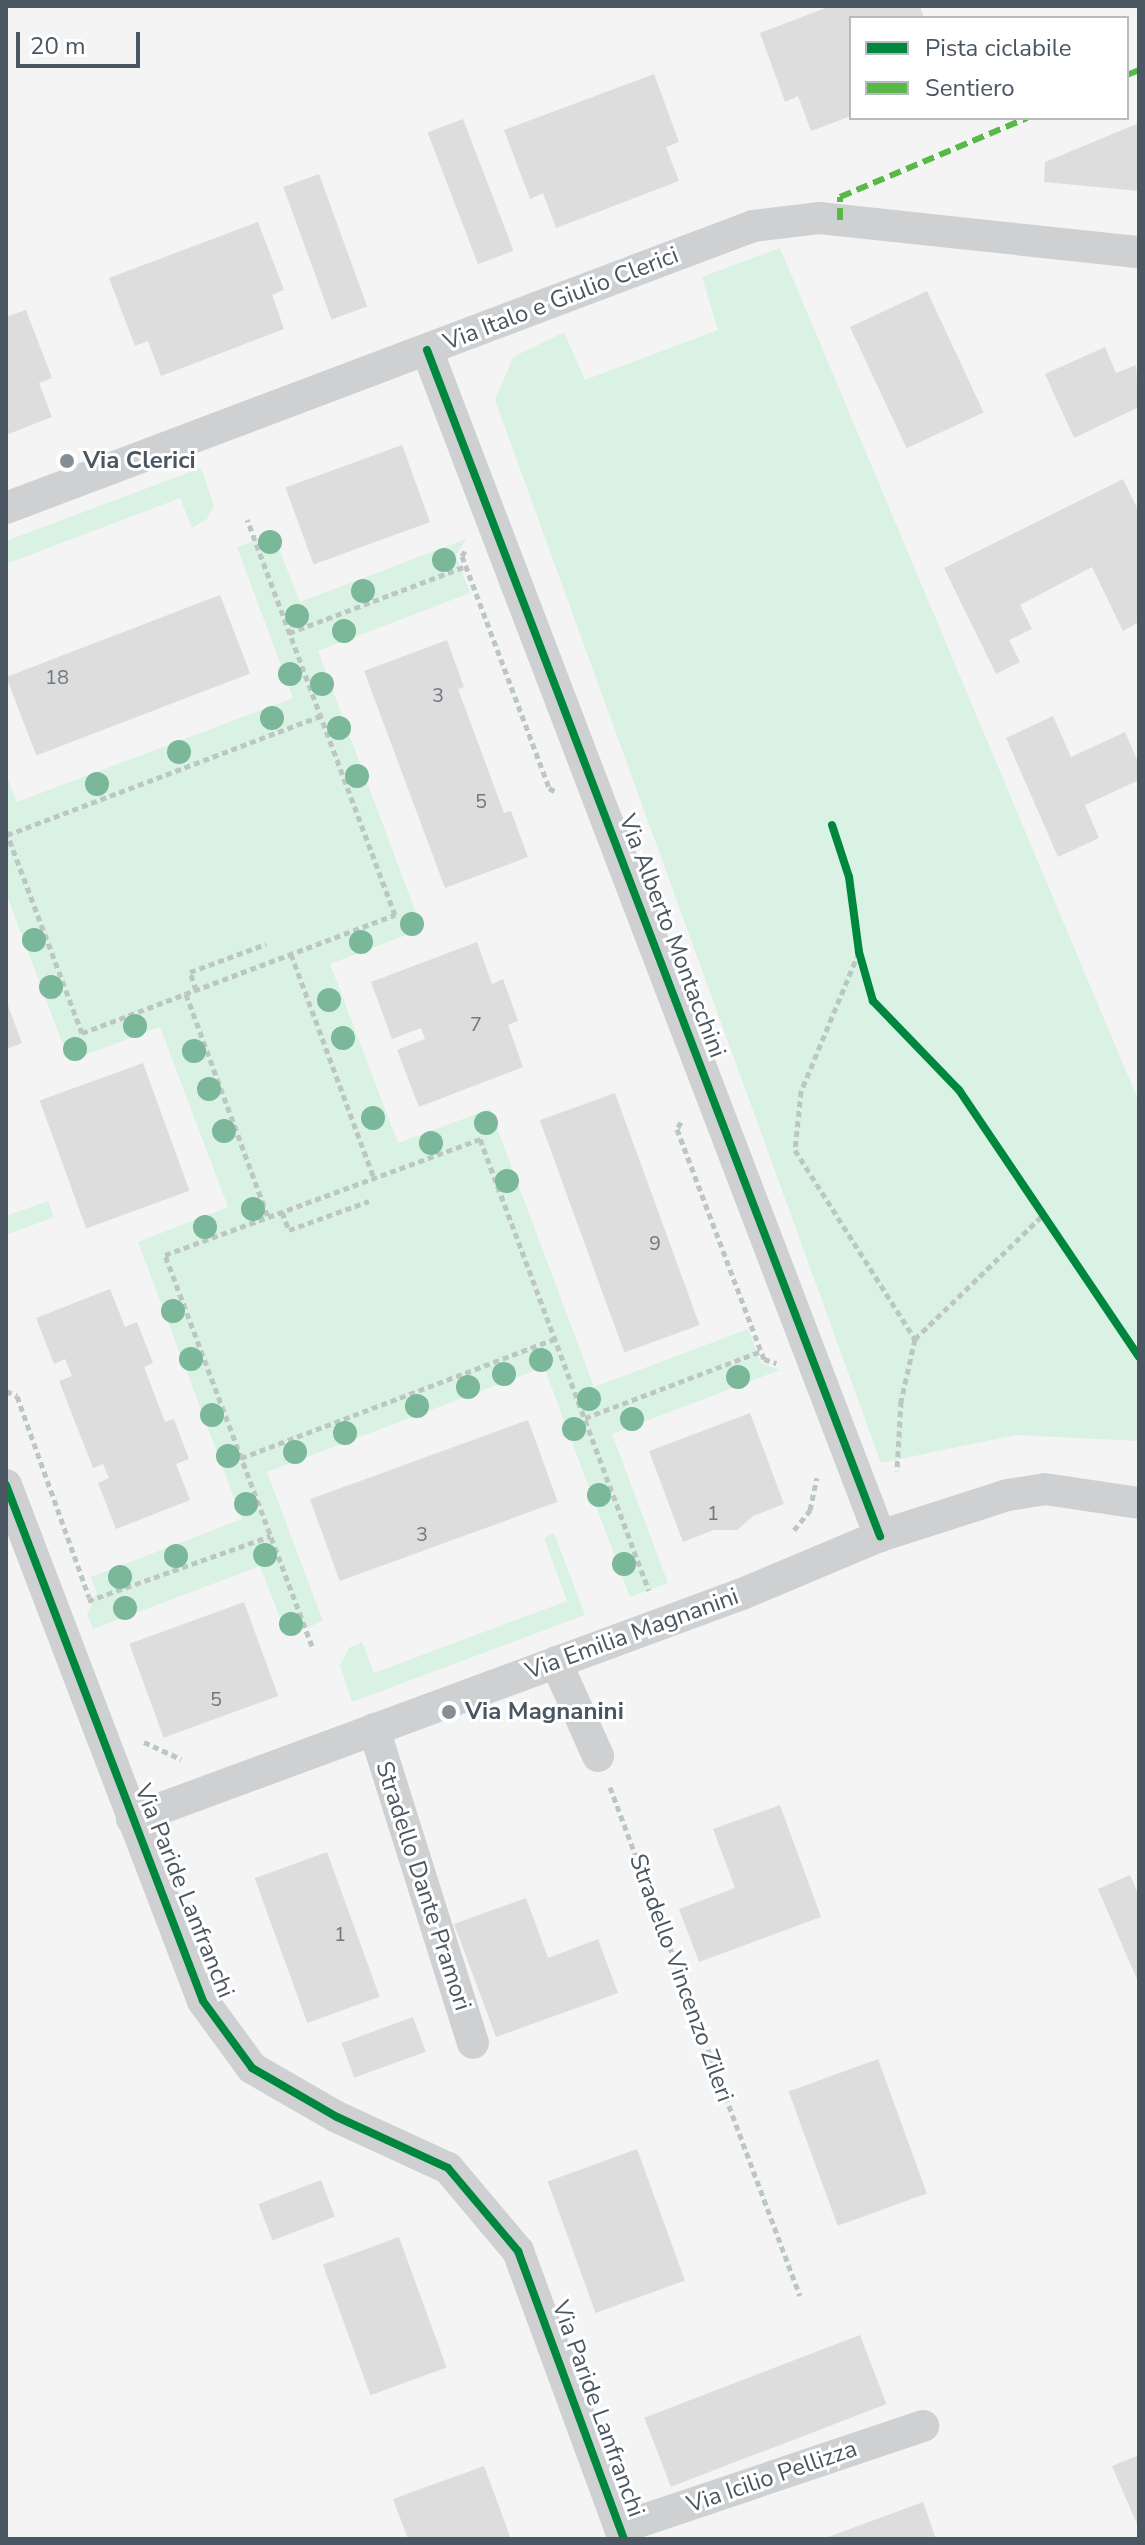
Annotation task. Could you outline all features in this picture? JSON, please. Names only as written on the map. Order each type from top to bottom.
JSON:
[{"type":"street","name":"Via Italo e Giulio Clerici","points":[[6,508],[753,226],[819,218],[1139,252]]},
{"type":"street","name":"Via Alberto Montacchini","points":[[427,350],[880,1536]]},
{"type":"street","name":"Via Paride Lanfranchi","points":[[6,1485],[203,2001],[252,2068],[337,2117],[448,2168],[518,2251],[622,2534]]},
{"type":"street","name":"Via Emilia Magnanini","points":[[132,1819],[556,1662],[880,1536],[1008,1495],[1045,1489],[1139,1503]]},
{"type":"street","points":[[556,1662],[598,1756]]},
{"type":"street","name":"Stradello Dante Pramori","points":[[374,1729],[473,2043]]},
{"type":"street","name":"Via Icilio Pellizza","points":[[622,2534],[923,2426]]},
{"type":"path","points":[[247,520],[395,915],[82,1033],[7,833],[320,716]]},
{"type":"path","points":[[472,540],[462,556],[549,788],[570,798]]},
{"type":"path","points":[[289,633],[466,566]]},
{"type":"path","points":[[196,990],[190,972],[266,944]]},
{"type":"path","points":[[859,952],[801,1091],[795,1150],[915,1339]]},
{"type":"path","points":[[291,954],[374,1178]]},
{"type":"path","points":[[186,994],[268,1217]]},
{"type":"path","points":[[687,1110],[677,1129],[764,1359],[783,1366]]},
{"type":"path","points":[[312,1646],[165,1255],[480,1139],[651,1596]]},
{"type":"path","points":[[282,1212],[289,1230],[369,1201]]},
{"type":"path","points":[[896,1479],[901,1401],[915,1339],[1043,1215]]},
{"type":"path","points":[[241,1458],[555,1339]]},
{"type":"path","points":[[585,1418],[761,1351]]},
{"type":"path","points":[[6,1391],[17,1396],[91,1593],[82,1613]]},
{"type":"path","points":[[789,1536],[810,1510],[817,1474]]},
{"type":"path","points":[[87,1601],[271,1536]]},
{"type":"path","points":[[638,1601],[665,1591]]},
{"type":"path","points":[[136,1734],[167,1755],[190,1760]]},
{"type":"green space","points":[[780,248],[1139,1102],[1139,1441],[1015,1435],[881,1463],[495,400],[513,357],[564,332],[585,380],[718,330],[702,277]]},
{"type":"green space","points":[[201,468],[214,506],[207,519],[192,528],[180,498],[6,564],[6,541]]},
{"type":"green space","points":[[273,534],[300,602],[466,539],[456,556],[470,593],[318,651],[422,929],[330,964],[398,1143],[490,1109],[594,1387],[748,1329],[761,1363],[780,1370],[612,1434],[668,1583],[630,1597],[544,1367],[267,1472],[323,1621],[287,1636],[260,1566],[93,1629],[87,1614],[97,1593],[91,1577],[242,1519],[138,1242],[228,1207],[160,1027],[69,1061],[6,893],[6,775],[17,802],[293,698],[237,547]]},
{"type":"green space","points":[[48,1201],[54,1217],[6,1235],[6,1216]]},
{"type":"green space","points":[[554,1533],[585,1615],[352,1702],[340,1665],[349,1648],[362,1642],[374,1673],[567,1601],[544,1538]]},
{"type":"building","points":[[831,6],[920,6],[923,16],[849,16],[849,117],[811,131],[798,96],[785,102],[760,33]]},
{"type":"building","points":[[654,74],[679,142],[666,147],[679,181],[556,228],[543,193],[530,199],[504,130]]},
{"type":"building","points":[[463,119],[514,251],[478,264],[428,133]]},
{"type":"building","points":[[1139,123],[1139,191],[1044,182],[1045,162]]},
{"type":"building","points":[[319,174],[367,306],[332,319],[283,187]]},
{"type":"building","points":[[258,222],[284,290],[272,295],[284,329],[161,376],[148,341],[135,346],[109,278]]},
{"type":"building","points":[[927,291],[984,412],[907,448],[850,327]]},
{"type":"building","points":[[26,310],[52,378],[39,383],[52,417],[6,435],[6,317]]},
{"type":"building","points":[[1105,347],[1116,373],[1136,365],[1139,407],[1074,438],[1045,374]]},
{"type":"building","points":[[402,445],[430,522],[314,564],[285,487]]},
{"type":"building","points":[[1123,479],[1139,512],[1139,622],[1123,631],[1092,567],[1020,605],[1032,629],[1009,640],[1020,662],[996,674],[944,568]]},
{"type":"building","points":[[220,595],[250,673],[36,755],[6,677]]},
{"type":"building","points":[[447,640],[464,687],[458,689],[504,813],[511,811],[528,857],[445,888],[364,671]]},
{"type":"building","points":[[1053,716],[1071,757],[1125,732],[1139,764],[1139,780],[1085,805],[1099,838],[1058,857],[1006,738]]},
{"type":"building","points":[[477,942],[492,984],[503,979],[518,1021],[508,1025],[523,1067],[419,1107],[397,1050],[425,1039],[421,1028],[392,1039],[371,982]]},
{"type":"building","points":[[6,1000],[22,1043],[6,1049]]},
{"type":"building","points":[[143,1063],[190,1191],[86,1228],[40,1101]]},
{"type":"building","points":[[615,1093],[699,1325],[624,1352],[540,1120]]},
{"type":"building","points":[[110,1289],[125,1327],[137,1322],[153,1363],[144,1367],[165,1422],[174,1419],[189,1459],[176,1464],[190,1500],[116,1529],[98,1483],[109,1478],[103,1464],[93,1468],[59,1381],[72,1376],[65,1359],[54,1364],[36,1318]]},
{"type":"building","points":[[750,1413],[784,1504],[753,1516],[737,1530],[714,1530],[683,1542],[649,1451]]},
{"type":"building","points":[[528,1420],[558,1502],[340,1581],[310,1499]]},
{"type":"building","points":[[244,1602],[278,1696],[164,1738],[129,1644]]},
{"type":"building","points":[[780,1805],[821,1917],[699,1962],[679,1909],[735,1888],[713,1829]]},
{"type":"building","points":[[327,1852],[380,1997],[307,2023],[255,1878]]},
{"type":"building","points":[[1130,1875],[1139,1896],[1139,1984],[1098,1889]]},
{"type":"building","points":[[526,1898],[548,1958],[598,1939],[618,1993],[496,2037],[454,1924]]},
{"type":"building","points":[[413,2017],[426,2052],[354,2078],[342,2043]]},
{"type":"building","points":[[878,2059],[927,2193],[838,2226],[789,2091]]},
{"type":"building","points":[[637,2149],[685,2281],[596,2313],[548,2181]]},
{"type":"building","points":[[321,2180],[335,2216],[272,2240],[258,2204]]},
{"type":"building","points":[[399,2237],[447,2368],[370,2395],[323,2265]]},
{"type":"building","points":[[860,2335],[887,2404],[671,2487],[644,2418]]},
{"type":"building","points":[[1139,2455],[1139,2529],[1112,2466]]},
{"type":"building","points":[[484,2466],[511,2539],[408,2539],[393,2499]]},
{"type":"building","points":[[923,2502],[936,2539],[823,2539]]},
{"type":"marked path","points":[[1129,74],[1139,70]]},
{"type":"marked path","points":[[840,220],[840,197],[1022,120]]},
{"type":"cycle path","points":[[427,350],[880,1536]]},
{"type":"cycle path","points":[[832,825],[849,877],[859,952],[873,1001],[959,1090],[1139,1357]]},
{"type":"cycle path","points":[[6,1485],[203,2001],[252,2068],[337,2117],[448,2168],[518,2251],[624,2539]]},
{"type":"place","name":"Via Clerici","points":[[67,461]]},
{"type":"place","name":"Via Magnanini","points":[[449,1712]]}]
